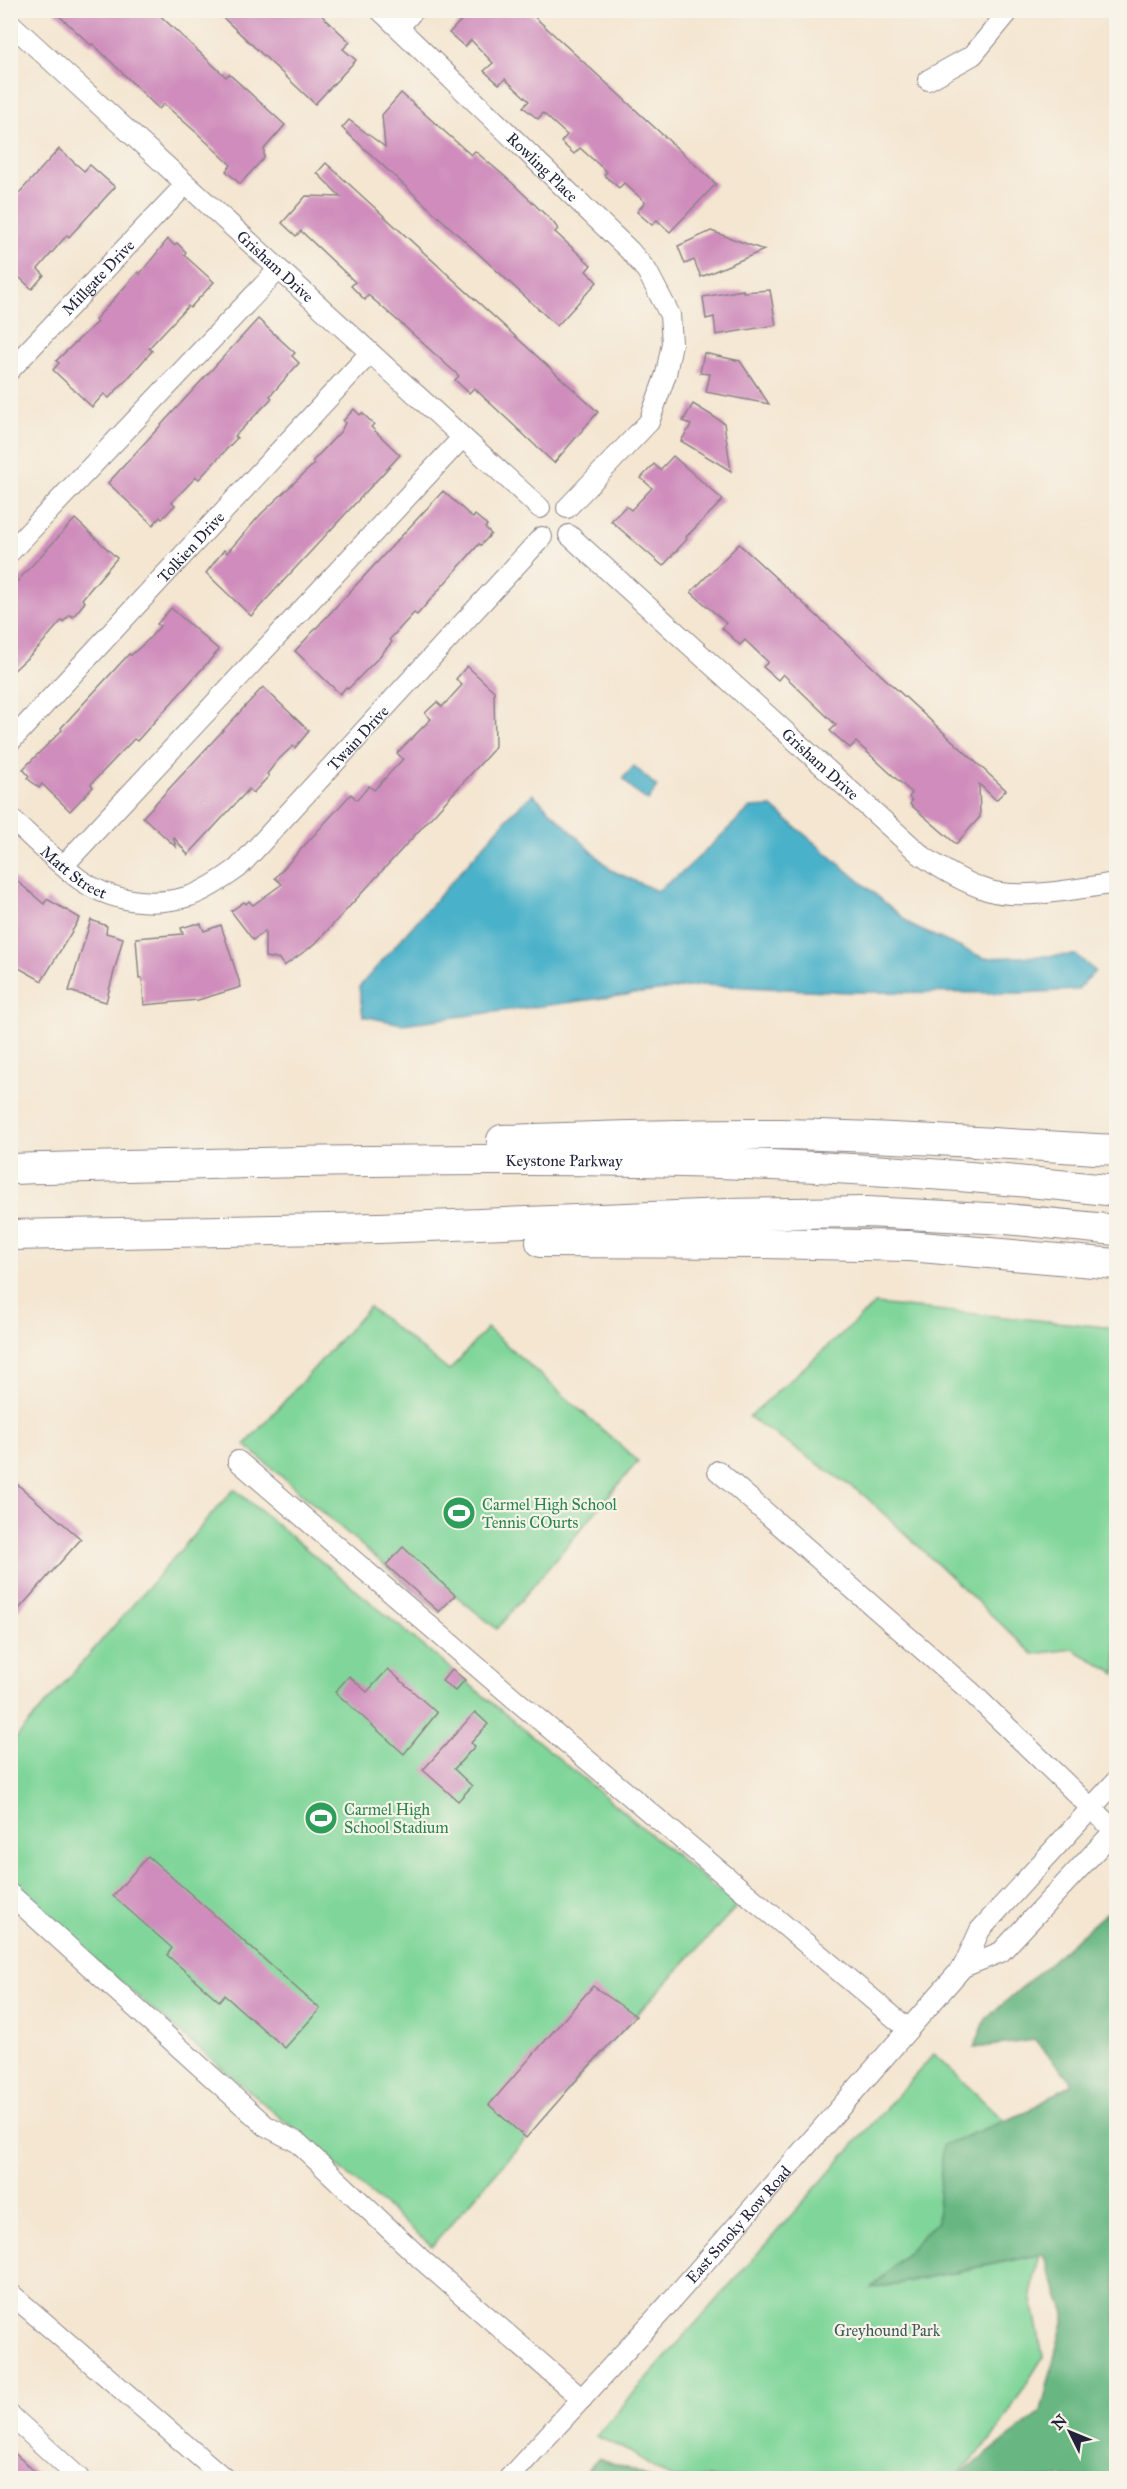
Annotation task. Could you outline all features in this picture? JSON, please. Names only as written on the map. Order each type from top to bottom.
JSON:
[{"type":"highway","points":[[10,1167],[384,1144],[683,1134],[876,1137],[1116,1150]]},
{"type":"highway","name":"Keystone Parkway","points":[[10,1167],[439,1160],[692,1162],[839,1167],[1116,1191]]},
{"type":"highway","points":[[10,1235],[517,1224],[738,1214],[867,1212],[960,1216],[1116,1230]]},
{"type":"highway","points":[[274,1230],[485,1242],[755,1242],[909,1246],[1116,1264]]},
{"type":"street","name":"Rowling Place","points":[[380,10],[642,264],[670,315],[672,343],[666,374],[649,422],[567,508]]},
{"type":"street","points":[[399,27],[414,10]]},
{"type":"street","points":[[927,80],[973,56],[1010,10]]},
{"type":"street","name":"Grisham Drive","points":[[10,23],[540,508]]},
{"type":"street","name":"Millgate Drive","points":[[10,370],[185,185]]},
{"type":"street","points":[[10,552],[278,270]]},
{"type":"street","name":"Tolkien Drive","points":[[10,742],[370,352]]},
{"type":"street","points":[[63,866],[462,438]]},
{"type":"street","points":[[552,502],[567,508],[574,521],[569,535],[554,542],[542,537],[535,526],[540,508],[552,502]]},
{"type":"street","name":"Grisham Drive","points":[[569,535],[921,855],[939,868],[989,891],[1041,893],[1116,884]]},
{"type":"street","name":"Twain Drive","points":[[151,901],[190,896],[213,885],[238,868],[542,537]]},
{"type":"street","name":"Matt Street","points":[[10,818],[80,880],[102,893],[127,900],[151,901]]},
{"type":"street","points":[[238,1461],[517,1701],[908,2029]]},
{"type":"street","points":[[718,1471],[970,1691],[1116,1831]]},
{"type":"street","name":"East Smoky Row Road","points":[[509,2478],[582,2399],[963,1967],[980,1930],[1116,1781]]},
{"type":"street","name":"East Smoky Row Road","points":[[963,1967],[1001,1952],[1116,1831]]},
{"type":"street","points":[[10,1894],[266,2126],[297,2142],[421,2259],[582,2399]]},
{"type":"street","points":[[10,2294],[224,2478]]},
{"type":"street","points":[[10,2415],[79,2478]]},
{"type":"green space","points":[[875,1304],[1116,1328],[1116,1674],[1073,1649],[1033,1654],[865,1496],[749,1417]]},
{"type":"green space","name":"Carmel High School Tennis COurts","points":[[369,1307],[449,1371],[487,1328],[638,1461],[497,1629],[455,1595],[439,1612],[245,1445]]},
{"type":"green space","name":"Carmel High School Stadium","points":[[234,1489],[720,1892],[730,1894],[736,1907],[580,2076],[432,2246],[60,1931],[11,1893],[10,1745]]},
{"type":"green space","points":[[1106,1913],[1116,1955],[1116,2478],[956,2478],[1041,2412],[1065,2314],[1043,2254],[871,2289],[937,2221],[943,2145],[1027,2112],[1073,2083],[1035,2040],[974,2048],[986,2019]]},
{"type":"green space","name":"Greyhound Park","points":[[934,2054],[1057,2171],[1031,2295],[1043,2357],[994,2436],[959,2474],[952,2478],[671,2478],[632,2453],[596,2436]]},
{"type":"green space","points":[[599,2458],[652,2478],[580,2478]]},
{"type":"water","points":[[634,766],[657,787],[648,801],[634,791],[623,778]]},
{"type":"water","points":[[533,794],[611,870],[657,891],[684,871],[750,808],[772,807],[914,927],[984,958],[1076,955],[1095,971],[1077,990],[1021,993],[848,992],[704,985],[402,1024],[363,1016],[359,987],[512,813]]},
{"type":"building","points":[[53,10],[154,10],[226,77],[229,74],[285,125],[264,149],[264,158],[240,184],[226,171],[231,165],[198,134],[164,104],[159,109],[93,44],[91,45]]},
{"type":"building","points":[[215,10],[316,10],[350,42],[343,49],[356,60],[315,104]]},
{"type":"building","points":[[471,10],[527,10],[716,184],[670,232],[657,220],[652,225],[637,212],[645,202],[624,183],[619,188],[604,175],[607,172],[580,148],[574,154],[561,142],[567,135],[543,113],[538,119],[523,107],[529,101],[505,79],[499,84],[484,71],[493,63],[471,40],[465,47],[449,33]]},
{"type":"building","points":[[401,93],[471,155],[475,151],[510,181],[553,222],[558,229],[555,232],[591,265],[586,271],[597,282],[557,326],[342,128],[349,120],[385,147],[382,115]]},
{"type":"building","points":[[59,149],[84,171],[90,165],[115,187],[69,237],[67,235],[38,269],[44,275],[32,289],[10,269],[10,203]]},
{"type":"building","points":[[326,163],[598,412],[554,463],[474,388],[469,393],[455,380],[459,376],[368,295],[365,300],[351,286],[355,282],[301,231],[296,236],[282,223],[306,196],[341,197],[317,173]]},
{"type":"building","points":[[711,231],[764,250],[701,277],[694,260],[685,264],[678,246]]},
{"type":"building","points":[[168,239],[174,245],[177,243],[186,252],[184,255],[214,282],[149,348],[152,351],[109,398],[104,394],[92,407],[53,370],[59,363],[56,361],[97,322],[95,320],[138,272],[140,274]]},
{"type":"building","points":[[743,290],[743,292],[770,290],[776,325],[716,335],[714,317],[706,319],[703,297]]},
{"type":"building","points":[[258,319],[295,353],[292,356],[299,363],[270,396],[272,398],[235,436],[237,438],[199,479],[196,477],[172,502],[175,505],[153,525],[108,483]]},
{"type":"building","points":[[704,353],[740,361],[769,404],[706,392],[710,374],[700,373]]},
{"type":"building","points":[[693,404],[724,423],[731,471],[681,441],[691,425],[683,421]]},
{"type":"building","points":[[354,409],[374,424],[371,427],[400,455],[251,616],[206,573],[224,550],[227,553],[261,514],[314,464],[312,462],[341,431],[345,423],[343,421]]},
{"type":"building","points":[[673,456],[723,500],[686,537],[687,539],[663,566],[611,521],[626,506],[631,510],[652,488],[641,478],[654,464],[660,470]]},
{"type":"building","points":[[443,491],[473,518],[475,515],[487,525],[485,528],[491,534],[481,545],[479,544],[417,615],[414,613],[390,639],[392,642],[379,657],[348,689],[346,687],[340,694],[295,651]]},
{"type":"building","points":[[75,519],[117,558],[82,599],[85,602],[73,617],[70,615],[63,622],[62,620],[39,647],[10,674],[10,589]]},
{"type":"building","points":[[739,544],[1006,790],[996,800],[979,784],[980,817],[956,844],[910,804],[912,801],[909,797],[912,793],[856,742],[850,748],[830,731],[836,725],[783,674],[778,680],[763,667],[768,662],[745,640],[740,645],[722,628],[726,623],[691,592]]},
{"type":"building","points":[[171,608],[219,650],[137,741],[134,739],[91,784],[93,787],[70,811],[42,784],[39,788],[27,778],[29,776],[23,769],[62,730],[61,728],[129,654],[131,655],[148,640],[160,626],[157,624]]},
{"type":"building","points":[[467,666],[494,691],[495,746],[492,751],[315,944],[284,966],[279,959],[265,957],[265,931],[253,940],[231,911],[244,902],[246,904],[249,901],[253,905],[282,884],[275,878],[351,794],[357,800],[369,786],[374,790],[403,759],[397,753],[431,719],[425,713],[437,702],[442,707],[462,685],[456,679]]},
{"type":"building","points":[[263,687],[309,731],[295,748],[293,746],[278,760],[267,774],[269,776],[253,793],[249,789],[188,855],[173,836],[176,847],[143,817]]},
{"type":"building","points":[[10,875],[44,904],[47,899],[80,918],[42,981],[10,963]]},
{"type":"building","points":[[91,920],[107,926],[106,933],[123,938],[106,1002],[69,991]]},
{"type":"building","points":[[201,924],[204,931],[221,925],[241,987],[198,1000],[144,1005],[136,938],[183,934],[181,928]]},
{"type":"building","points":[[10,1478],[81,1539],[10,1619]]},
{"type":"building","points":[[403,1547],[455,1595],[439,1612],[386,1565]]},
{"type":"building","points":[[388,1669],[437,1713],[404,1754],[335,1692],[349,1676],[367,1692]]},
{"type":"building","points":[[452,1669],[465,1680],[455,1691],[442,1681]]},
{"type":"building","points":[[475,1712],[488,1724],[471,1743],[475,1746],[454,1769],[472,1786],[458,1801],[423,1770]]},
{"type":"building","points":[[148,1856],[320,2009],[285,2048],[224,1995],[219,2001],[167,1955],[172,1948],[113,1896]]},
{"type":"building","points":[[593,1986],[636,2016],[526,2138],[489,2105]]},
{"type":"building","points":[[10,2449],[32,2469],[41,2478],[10,2478]]},
{"type":"place","name":"Carmel High School Tennis COurts","points":[[459,1513]]},
{"type":"place","name":"Carmel High School Stadium","points":[[321,1818]]}]
